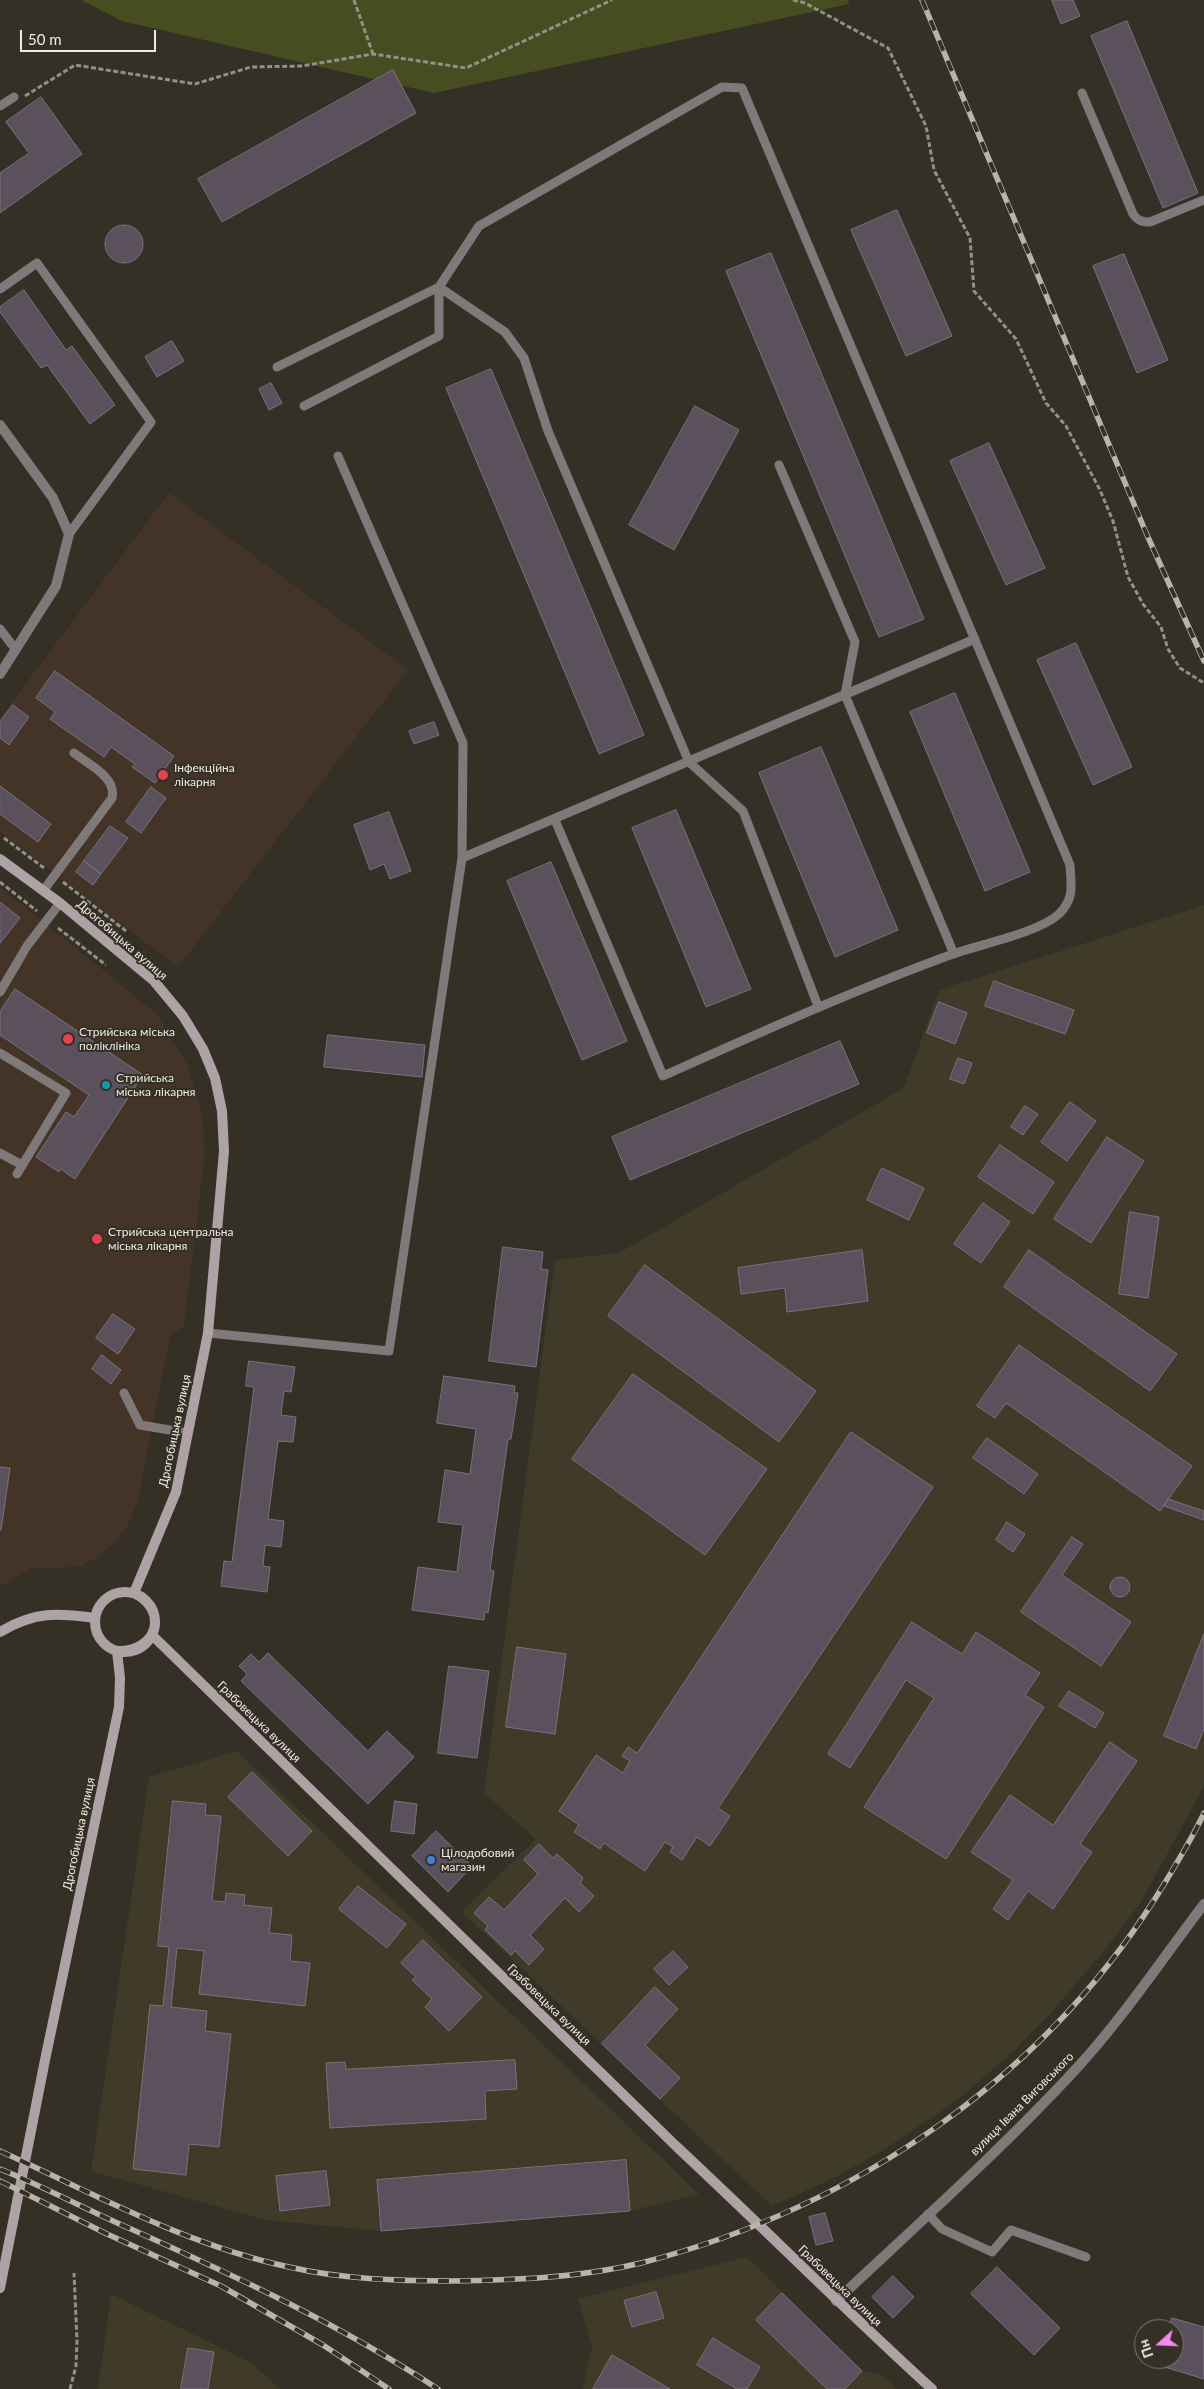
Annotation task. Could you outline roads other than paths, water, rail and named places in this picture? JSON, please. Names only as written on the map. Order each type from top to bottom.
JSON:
[{"type":"main road","name":"Дрогобицька вулиця","points":[[0,859],[43,890],[154,981],[183,1016],[203,1049],[215,1078],[222,1111],[224,1151],[208,1333],[176,1492],[134,1593]]},
{"type":"main road","points":[[123,1592],[134,1593],[150,1605],[155,1625],[152,1635],[146,1644],[137,1649],[117,1652],[100,1638],[96,1629],[95,1618],[101,1604],[113,1594],[123,1592]]},
{"type":"main road","points":[[0,1632],[17,1622],[57,1613],[95,1618]]},
{"type":"main road","name":"Грабовецька вулиця","points":[[152,1635],[677,2147],[760,2224],[836,2301],[932,2389]]},
{"type":"main road","name":"Дрогобицька вулиця","points":[[1,2285],[45,2060],[118,1707],[120,1678],[117,1652]]},
{"type":"street","points":[[0,425],[54,498],[69,534],[56,586],[0,674]]},
{"type":"street","name":"вулиця Івана Виговського","points":[[836,2301],[1077,2068],[1122,2013],[1204,1904]]},
{"type":"lane","points":[[276,367],[439,287],[479,226],[722,87],[742,88],[1070,865],[1072,894],[1059,914],[1039,926],[954,954],[818,1006],[663,1076],[555,820]]},
{"type":"lane","points":[[1082,93],[1137,220],[1150,222],[1204,200]]},
{"type":"lane","points":[[0,106],[14,97]]},
{"type":"lane","points":[[0,289],[37,264],[151,422],[69,534]]},
{"type":"lane","points":[[304,406],[439,336],[439,287]]},
{"type":"lane","points":[[439,287],[505,332],[524,358],[548,431],[689,762],[744,811],[818,1006]]},
{"type":"lane","points":[[208,1333],[389,1351],[462,858],[463,743],[338,456]]},
{"type":"lane","points":[[779,465],[855,642],[845,695],[954,954]]},
{"type":"lane","points":[[0,629],[16,650]]},
{"type":"lane","points":[[462,858],[555,820],[975,639]]},
{"type":"lane","points":[[43,890],[112,798],[113,793],[110,781],[74,753]]},
{"type":"lane","points":[[0,992],[27,946],[60,904]]},
{"type":"lane","points":[[0,1053],[66,1093],[17,1174]]},
{"type":"lane","points":[[0,1153],[22,1165]]},
{"type":"lane","points":[[124,1393],[140,1425],[188,1433]]},
{"type":"lane","points":[[928,2214],[942,2229],[992,2252],[1011,2230],[1086,2257]]},
{"type":"railway","points":[[922,0],[1147,535],[1204,661]]},
{"type":"railway","points":[[0,2151],[177,2232],[251,2257],[309,2271],[349,2277],[390,2280],[475,2281],[570,2275],[641,2263],[721,2238],[798,2207],[872,2168],[941,2123],[1006,2072],[1066,2014],[1119,1951],[1166,1881],[1204,1813]]},
{"type":"railway","points":[[0,2169],[210,2265],[288,2303],[364,2344],[438,2389]]},
{"type":"railway","points":[[0,2181],[107,2234],[221,2286],[323,2345],[389,2389]]},
{"type":"place","name":"Інфекційна лікарня","points":[[163,775]]},
{"type":"place","name":"Стрийська міська поліклініка","points":[[68,1039]]},
{"type":"place","name":"Стрийська міська лікарня","points":[[106,1085]]},
{"type":"place","name":"Стрийська центральна міська лікарня","points":[[97,1239]]},
{"type":"place","name":"Цілодобовий магазин","points":[[431,1860]]}]
